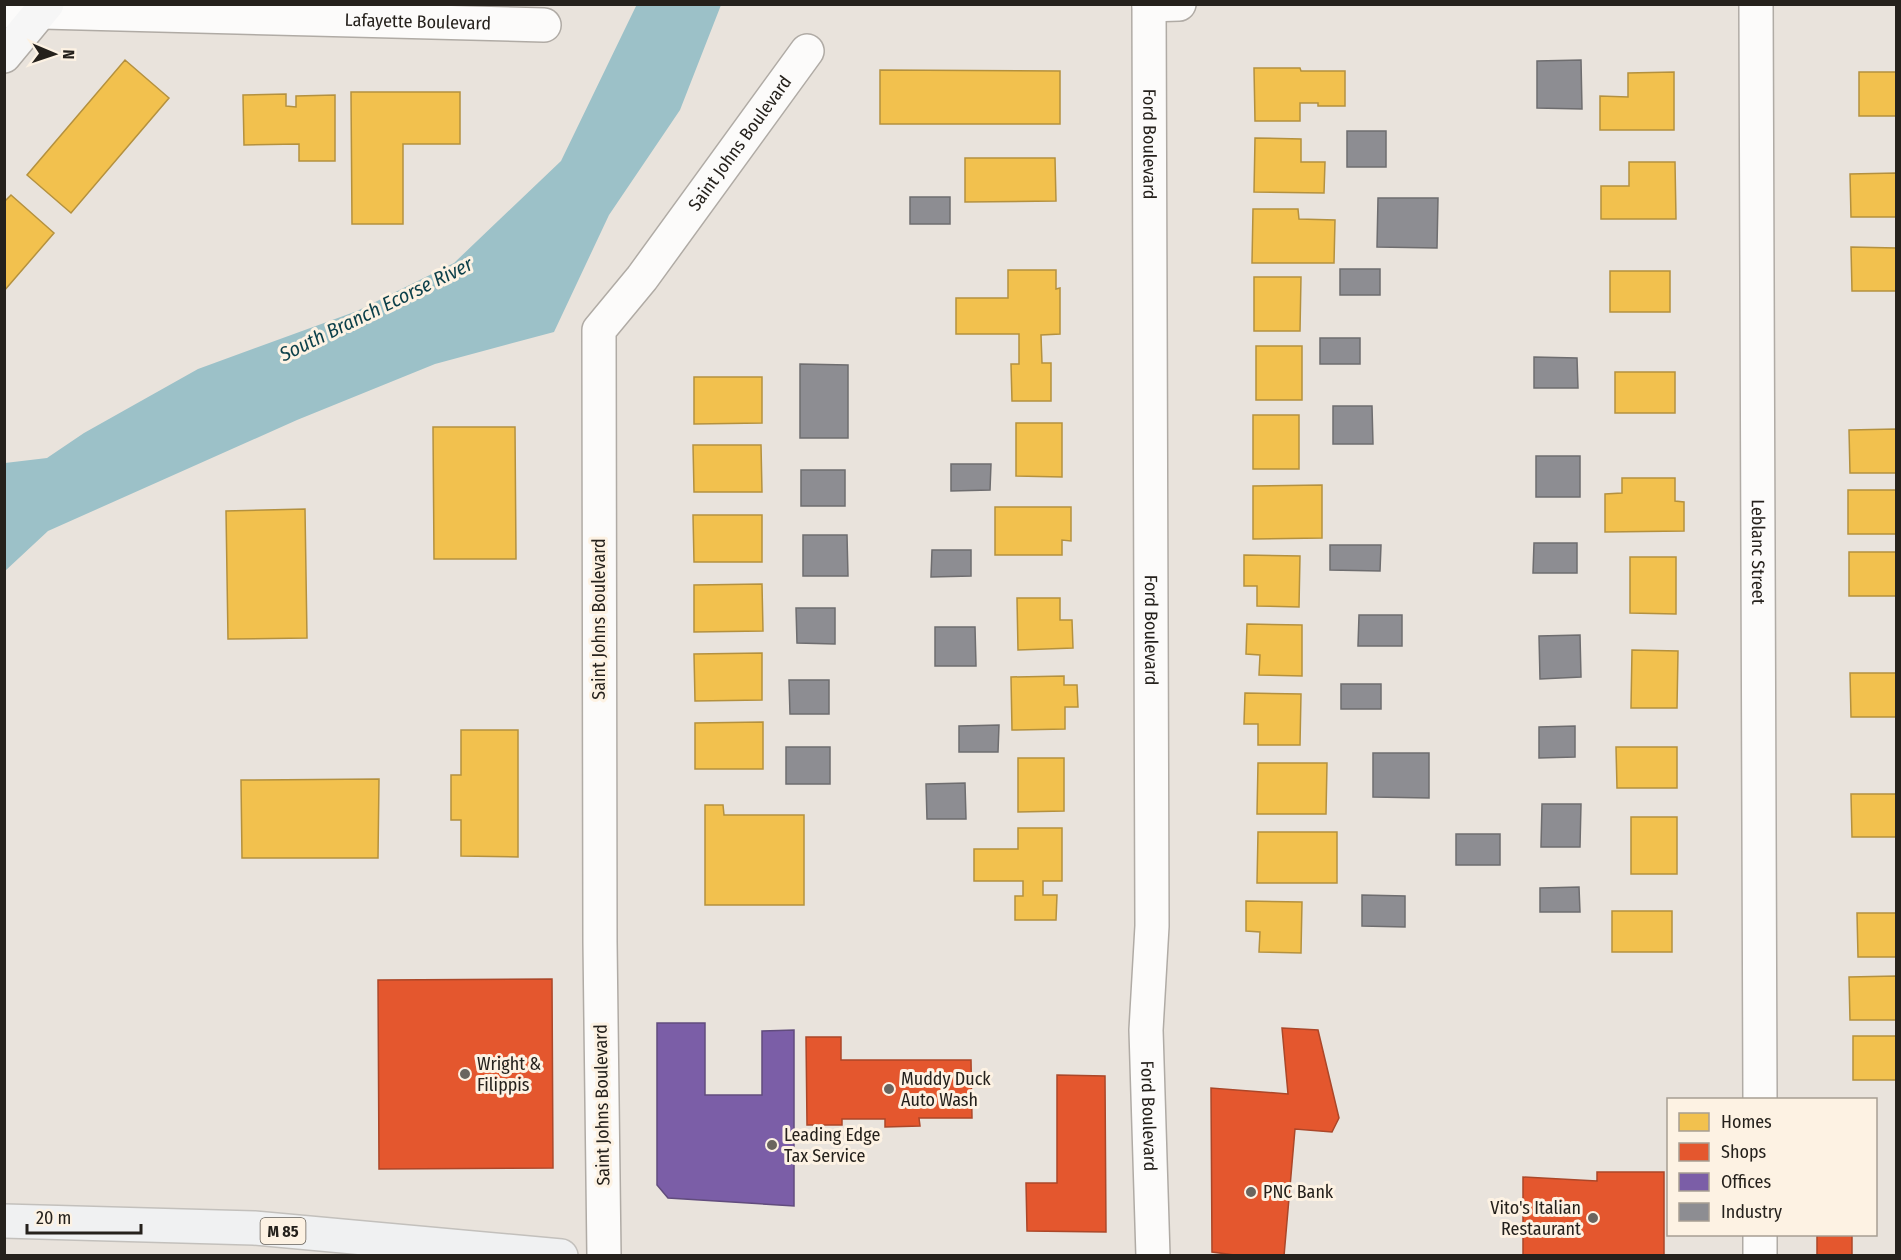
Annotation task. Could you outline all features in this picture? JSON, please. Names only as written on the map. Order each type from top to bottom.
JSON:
[{"type":"main road","name":"M 85","points":[[4,1221],[254,1228],[561,1256]]},
{"type":"main road","points":[[254,1228],[294,1245],[310,1256]]},
{"type":"street","points":[[1149,5],[1179,4]]},
{"type":"street","name":"Leblanc Street","points":[[1756,4],[1760,1098]]},
{"type":"street","name":"Ford Boulevard","points":[[1149,5],[1152,926],[1146,1030],[1153,1256]]},
{"type":"street","points":[[4,56],[44,8]]},
{"type":"street","name":"Lafayette Boulevard","points":[[4,11],[44,8],[172,17],[544,25]]},
{"type":"street","name":"Saint Johns Boulevard","points":[[604,1256],[600,942],[599,330],[642,278],[807,51]]},
{"type":"street","points":[[1760,1236],[1760,1256]]},
{"type":"water","name":"South Branch Ecorse River","points":[[637,4],[721,5],[680,110],[609,215],[554,332],[435,364],[297,420],[48,531],[5,571],[5,463],[47,458],[84,433],[198,369],[357,311],[454,263],[561,161]]},
{"type":"building: Homes","points":[[125,60],[169,98],[71,213],[27,175]]},
{"type":"building: Homes","points":[[1254,68],[1345,71],[1345,106],[1300,103],[1300,121],[1255,121]]},
{"type":"building: Homes","points":[[880,70],[1060,71],[1060,124],[880,124]]},
{"type":"building: Homes","points":[[1674,72],[1674,130],[1600,130],[1600,96],[1628,97],[1628,73]]},
{"type":"building: Homes","points":[[1859,72],[1896,72],[1896,116],[1859,116]]},
{"type":"building: Homes","points":[[351,92],[460,92],[460,144],[403,144],[403,224],[352,224]]},
{"type":"building: Homes","points":[[286,94],[286,106],[296,107],[296,96],[335,95],[335,161],[299,161],[299,144],[244,145],[243,95]]},
{"type":"building: Homes","points":[[1255,138],[1301,139],[1301,162],[1325,162],[1324,193],[1254,192]]},
{"type":"building: Homes","points":[[965,158],[1055,158],[1056,201],[965,202]]},
{"type":"building: Homes","points":[[1629,162],[1675,162],[1676,219],[1601,219],[1601,186],[1629,186]]},
{"type":"building: Homes","points":[[1896,173],[1896,217],[1851,217],[1850,174]]},
{"type":"building: Homes","points":[[11,195],[54,233],[4,291],[4,202]]},
{"type":"building: Homes","points":[[1253,209],[1298,209],[1299,219],[1335,220],[1334,263],[1252,263]]},
{"type":"building: Homes","points":[[1851,247],[1896,248],[1896,291],[1852,291]]},
{"type":"building: Homes","points":[[1008,270],[1056,270],[1056,289],[1060,288],[1060,334],[1041,335],[1042,363],[1051,363],[1051,401],[1012,401],[1011,364],[1019,364],[1019,334],[956,334],[956,298],[1008,298]]},
{"type":"building: Homes","points":[[1610,271],[1670,271],[1670,312],[1610,312]]},
{"type":"building: Homes","points":[[1254,277],[1301,277],[1300,331],[1254,331]]},
{"type":"building: Homes","points":[[1256,346],[1302,346],[1302,400],[1256,400]]},
{"type":"building: Homes","points":[[1615,372],[1675,372],[1675,413],[1615,413]]},
{"type":"building: Homes","points":[[694,377],[762,377],[762,423],[694,424]]},
{"type":"building: Homes","points":[[1253,415],[1299,415],[1299,469],[1253,469]]},
{"type":"building: Homes","points":[[1016,423],[1062,423],[1062,477],[1016,476]]},
{"type":"building: Homes","points":[[433,427],[515,427],[516,559],[434,559]]},
{"type":"building: Homes","points":[[1896,429],[1896,473],[1850,473],[1849,430]]},
{"type":"building: Homes","points":[[693,445],[761,445],[762,492],[694,492]]},
{"type":"building: Homes","points":[[1622,478],[1675,478],[1675,501],[1684,502],[1684,531],[1605,532],[1605,494],[1622,493]]},
{"type":"building: Homes","points":[[1322,485],[1322,538],[1253,539],[1253,486]]},
{"type":"building: Homes","points":[[1848,490],[1896,490],[1896,534],[1848,534]]},
{"type":"building: Homes","points":[[995,507],[1071,507],[1071,541],[1062,540],[1062,555],[995,555]]},
{"type":"building: Homes","points":[[305,509],[307,638],[228,639],[226,511]]},
{"type":"building: Homes","points":[[693,515],[762,515],[762,562],[694,562]]},
{"type":"building: Homes","points":[[1849,552],[1896,552],[1896,596],[1849,596]]},
{"type":"building: Homes","points":[[1244,555],[1300,556],[1299,607],[1257,606],[1257,586],[1244,586]]},
{"type":"building: Homes","points":[[1630,557],[1676,557],[1676,614],[1630,613]]},
{"type":"building: Homes","points":[[762,584],[763,631],[694,632],[694,585]]},
{"type":"building: Homes","points":[[1017,598],[1060,598],[1060,620],[1072,620],[1073,648],[1018,650]]},
{"type":"building: Homes","points":[[1247,624],[1302,625],[1302,676],[1259,675],[1260,655],[1246,654]]},
{"type":"building: Homes","points":[[1632,650],[1678,651],[1677,708],[1631,708]]},
{"type":"building: Homes","points":[[762,653],[762,700],[695,701],[694,654]]},
{"type":"building: Homes","points":[[1850,673],[1896,673],[1896,717],[1851,717]]},
{"type":"building: Homes","points":[[1064,676],[1064,685],[1077,685],[1078,707],[1065,707],[1065,729],[1012,730],[1011,677]]},
{"type":"building: Homes","points":[[1245,693],[1301,694],[1300,745],[1258,745],[1258,724],[1244,724]]},
{"type":"building: Homes","points":[[763,722],[763,769],[695,769],[695,723]]},
{"type":"building: Homes","points":[[461,730],[518,730],[518,857],[461,856],[461,820],[451,820],[451,775],[461,775]]},
{"type":"building: Homes","points":[[1616,747],[1677,747],[1677,788],[1617,788]]},
{"type":"building: Homes","points":[[1018,758],[1064,758],[1064,811],[1018,812]]},
{"type":"building: Homes","points":[[1258,763],[1327,763],[1326,814],[1257,814]]},
{"type":"building: Homes","points":[[379,779],[378,858],[242,858],[241,780]]},
{"type":"building: Homes","points":[[1851,794],[1896,794],[1896,837],[1852,837]]},
{"type":"building: Homes","points":[[705,805],[723,805],[724,815],[804,815],[804,905],[705,905]]},
{"type":"building: Homes","points":[[1631,817],[1677,817],[1677,874],[1631,874]]},
{"type":"building: Homes","points":[[1018,828],[1062,828],[1062,881],[1043,881],[1043,895],[1057,895],[1056,920],[1015,920],[1015,896],[1023,896],[1023,881],[974,881],[974,849],[1018,849]]},
{"type":"building: Homes","points":[[1258,832],[1337,832],[1337,883],[1257,883]]},
{"type":"building: Homes","points":[[1246,901],[1302,902],[1301,953],[1259,952],[1260,932],[1246,931]]},
{"type":"building: Homes","points":[[1612,911],[1672,911],[1672,952],[1612,952]]},
{"type":"building: Homes","points":[[1857,913],[1896,913],[1896,957],[1858,957]]},
{"type":"building: Homes","points":[[1896,976],[1896,1020],[1850,1020],[1849,977]]},
{"type":"building: Homes","points":[[1853,1036],[1896,1036],[1896,1080],[1853,1080]]},
{"type":"building: Shops","name":"Wright & Filippis","points":[[552,979],[553,1168],[379,1169],[378,980]]},
{"type":"building: Shops","name":"PNC Bank","points":[[1282,1028],[1318,1030],[1339,1118],[1332,1132],[1295,1129],[1284,1256],[1242,1256],[1212,1252],[1211,1088],[1288,1094]]},
{"type":"building: Shops","name":"Muddy Duck Auto Wash","points":[[806,1037],[841,1037],[841,1060],[971,1060],[972,1118],[919,1118],[920,1126],[885,1127],[885,1119],[842,1119],[842,1125],[807,1125]]},
{"type":"building: Shops","points":[[1057,1075],[1105,1076],[1106,1232],[1027,1231],[1026,1183],[1057,1183]]},
{"type":"building: Shops","name":"Vito's Italian Restaurant","points":[[1597,1172],[1664,1172],[1664,1256],[1523,1256],[1523,1177],[1597,1181]]},
{"type":"building: Shops","points":[[1817,1236],[1852,1236],[1852,1256],[1817,1256]]},
{"type":"building: Offices","points":[[657,1023],[705,1023],[705,1095],[762,1095],[762,1031],[794,1030],[794,1206],[668,1198],[657,1185]]},
{"type":"building: Industry","points":[[1581,60],[1582,109],[1537,108],[1537,61]]},
{"type":"building: Industry","points":[[1347,131],[1386,131],[1386,167],[1347,167]]},
{"type":"building: Industry","points":[[910,197],[950,197],[950,224],[910,224]]},
{"type":"building: Industry","points":[[1378,198],[1438,198],[1437,248],[1377,247]]},
{"type":"building: Industry","points":[[1340,269],[1380,269],[1380,295],[1340,295]]},
{"type":"building: Industry","points":[[1320,338],[1360,338],[1360,364],[1320,364]]},
{"type":"building: Industry","points":[[1534,357],[1577,358],[1578,388],[1534,388]]},
{"type":"building: Industry","points":[[800,364],[848,365],[848,438],[800,438]]},
{"type":"building: Industry","points":[[1333,406],[1372,406],[1373,444],[1333,444]]},
{"type":"building: Industry","points":[[1536,456],[1580,456],[1580,497],[1536,497]]},
{"type":"building: Industry","points":[[951,464],[991,464],[990,490],[951,491]]},
{"type":"building: Industry","points":[[801,470],[845,470],[845,506],[801,506]]},
{"type":"building: Industry","points":[[803,535],[847,535],[848,576],[803,576]]},
{"type":"building: Industry","points":[[1534,543],[1577,543],[1577,573],[1533,573]]},
{"type":"building: Industry","points":[[1330,545],[1381,545],[1380,571],[1330,570]]},
{"type":"building: Industry","points":[[932,550],[971,550],[971,576],[931,577]]},
{"type":"building: Industry","points":[[796,608],[835,608],[835,644],[797,643]]},
{"type":"building: Industry","points":[[1359,615],[1402,615],[1402,646],[1358,646]]},
{"type":"building: Industry","points":[[935,627],[975,627],[976,666],[935,666]]},
{"type":"building: Industry","points":[[1580,635],[1581,677],[1540,679],[1539,636]]},
{"type":"building: Industry","points":[[789,680],[829,680],[829,714],[790,714]]},
{"type":"building: Industry","points":[[1341,684],[1381,684],[1381,709],[1341,709]]},
{"type":"building: Industry","points":[[999,725],[998,752],[959,752],[959,726]]},
{"type":"building: Industry","points":[[1575,726],[1575,757],[1539,758],[1539,727]]},
{"type":"building: Industry","points":[[786,747],[830,747],[830,784],[786,784]]},
{"type":"building: Industry","points":[[1373,753],[1429,753],[1429,798],[1373,797]]},
{"type":"building: Industry","points":[[965,783],[966,819],[927,819],[926,784]]},
{"type":"building: Industry","points":[[1542,804],[1581,804],[1580,847],[1541,847]]},
{"type":"building: Industry","points":[[1456,834],[1500,834],[1500,865],[1456,865]]},
{"type":"building: Industry","points":[[1579,887],[1580,912],[1540,912],[1540,888]]},
{"type":"building: Industry","points":[[1362,895],[1405,896],[1405,927],[1362,926]]},
{"type":"place","name":"Wright & Filippis","points":[[465,1074]]},
{"type":"place","name":"Muddy Duck Auto Wash","points":[[889,1089]]},
{"type":"place","name":"Leading Edge Tax Service","points":[[772,1145]]},
{"type":"place","name":"PNC Bank","points":[[1251,1192]]},
{"type":"place","name":"Vito's Italian Restaurant","points":[[1593,1218]]}]
